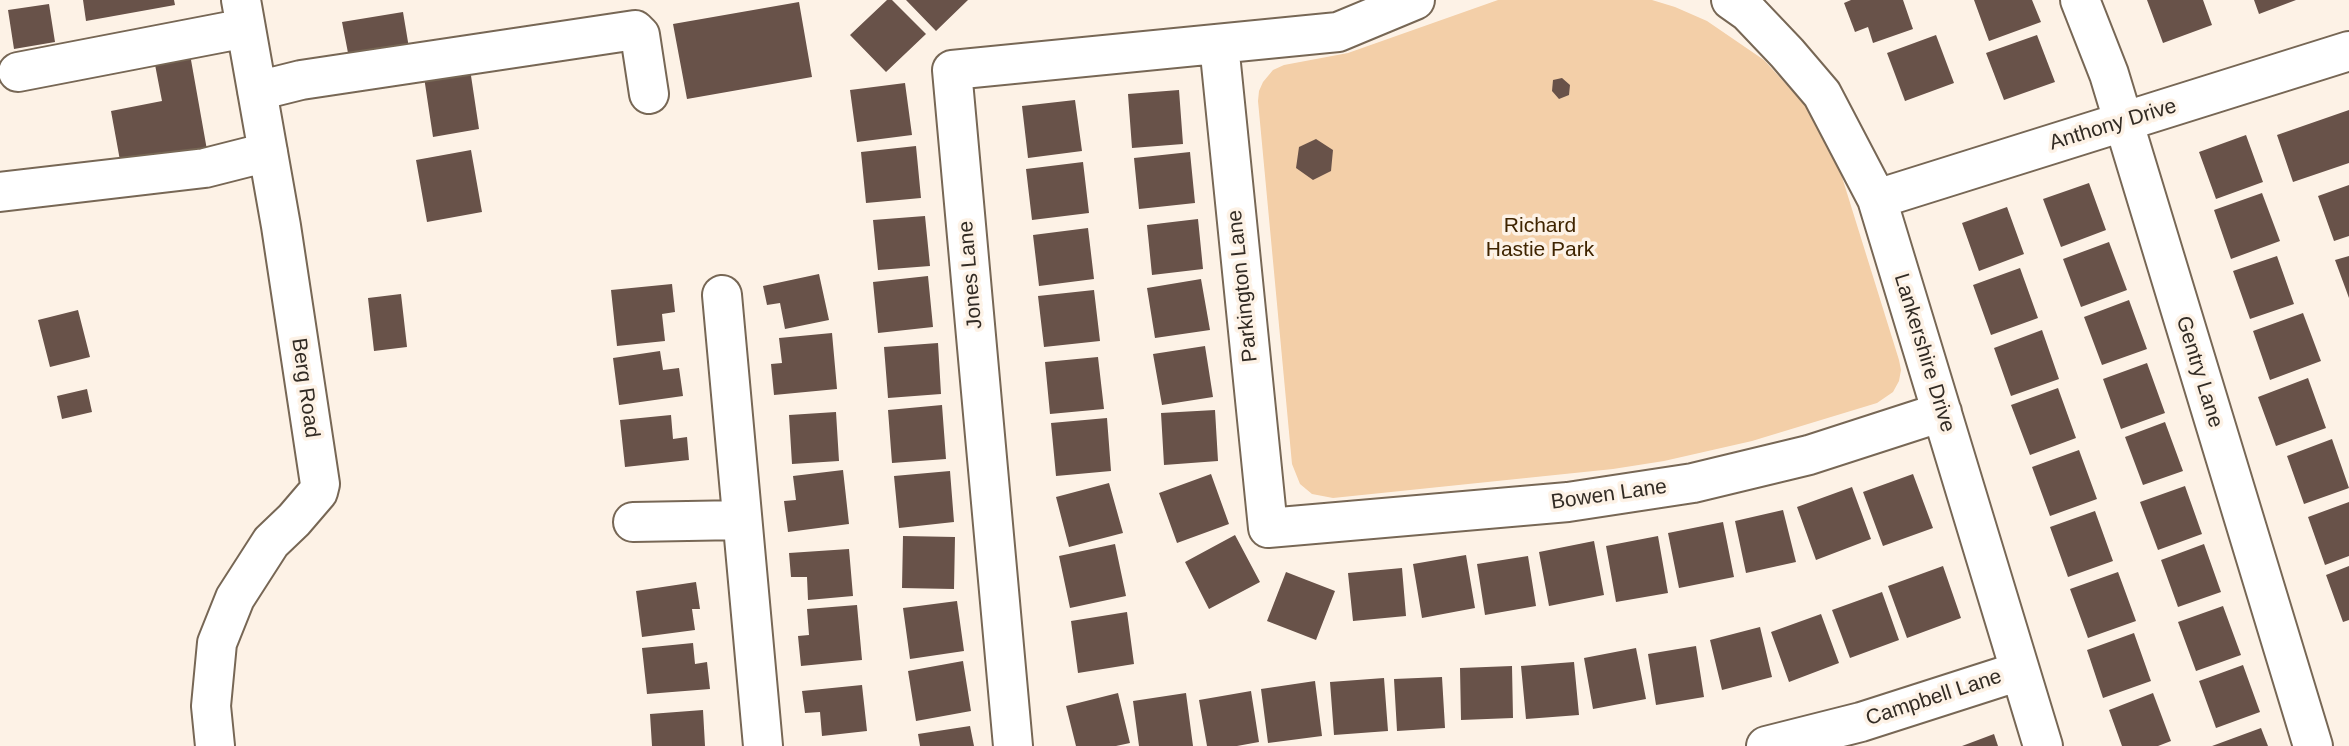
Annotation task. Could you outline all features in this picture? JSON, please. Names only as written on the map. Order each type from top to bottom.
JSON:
[{"type":"street","points":[[1219,44],[1338,33],[1415,0]]},
{"type":"street","name":"Lankershire Drive","points":[[1731,0],[1748,12],[1822,94],[1877,199],[2043,746]]},
{"type":"street","name":"Gentry Lane","points":[[2080,0],[2109,74],[2313,746]]},
{"type":"street","points":[[18,72],[243,14]]},
{"type":"street","name":"Berg Road","points":[[215,746],[211,706],[217,643],[221,632],[235,598],[271,541],[310,501],[320,484],[281,226],[243,14]]},
{"type":"street","points":[[257,91],[301,80],[635,30],[640,35],[649,94]]},
{"type":"street","name":"Parkington Lane","points":[[1219,44],[1268,528]]},
{"type":"street","name":"Jones Lane","points":[[1013,746],[953,71],[1219,44]]},
{"type":"street","name":"Anthony Drive","points":[[1877,199],[2349,51]]},
{"type":"street","points":[[0,192],[205,168],[268,152]]},
{"type":"street","points":[[722,295],[763,746]]},
{"type":"street","name":"Bowen Lane","points":[[1268,528],[1568,502],[1693,483],[1809,455],[1942,412]]},
{"type":"street","points":[[633,522],[742,520]]},
{"type":"street","name":"Campbell Lane","points":[[1766,746],[1861,722],[2020,671]]},
{"type":"green space","name":"Richard Hastie Park","points":[[1498,0],[1652,0],[1707,21],[1764,60],[1804,104],[1832,151],[1899,360],[1899,381],[1893,392],[1877,403],[1752,441],[1664,461],[1613,469],[1333,498],[1312,494],[1300,484],[1292,464],[1259,91],[1273,70],[1284,65],[1348,53]]},
{"type":"building","points":[[83,0],[174,0],[175,5],[86,21]]},
{"type":"building","points":[[887,0],[892,0],[926,34],[886,72],[850,35]]},
{"type":"building","points":[[906,0],[968,0],[936,31]]},
{"type":"building","points":[[1851,0],[1903,0],[1913,29],[1873,43],[1868,27],[1855,32],[1844,3]]},
{"type":"building","points":[[1974,0],[2032,0],[2041,22],[1989,41]]},
{"type":"building","points":[[2147,0],[2203,0],[2212,25],[2163,43]]},
{"type":"building","points":[[2254,0],[2296,0],[2259,14]]},
{"type":"building","points":[[799,2],[812,77],[687,99],[673,24]]},
{"type":"building","points":[[49,4],[55,42],[14,49],[8,10]]},
{"type":"building","points":[[403,12],[409,48],[349,58],[342,22]]},
{"type":"building","points":[[1936,35],[1954,83],[1905,101],[1887,53]]},
{"type":"building","points":[[2037,35],[2055,82],[2004,100],[1986,53]]},
{"type":"building","points":[[188,43],[207,150],[121,166],[111,111],[162,101],[152,49]]},
{"type":"building","points":[[470,69],[479,129],[433,137],[424,77]]},
{"type":"building","points":[[1562,78],[1570,85],[1569,95],[1559,99],[1552,91],[1553,80]]},
{"type":"building","points":[[905,83],[912,135],[857,142],[850,90]]},
{"type":"building","points":[[1179,90],[1183,144],[1132,148],[1128,94]]},
{"type":"building","points":[[1075,100],[1082,151],[1028,158],[1022,106]]},
{"type":"building","points":[[2349,110],[2349,163],[2293,182],[2277,135]]},
{"type":"building","points":[[2246,135],[2263,182],[2216,199],[2199,152]]},
{"type":"building","points":[[1316,139],[1333,150],[1331,171],[1313,180],[1296,168],[1299,147]]},
{"type":"building","points":[[916,146],[921,198],[866,203],[861,152]]},
{"type":"building","points":[[471,150],[482,212],[427,222],[416,160]]},
{"type":"building","points":[[1190,152],[1195,203],[1139,209],[1134,158]]},
{"type":"building","points":[[1083,162],[1089,213],[1032,220],[1026,169]]},
{"type":"building","points":[[2089,183],[2106,230],[2061,247],[2043,199]]},
{"type":"building","points":[[2349,185],[2349,236],[2334,241],[2318,196]]},
{"type":"building","points":[[2262,193],[2280,241],[2231,259],[2214,210]]},
{"type":"building","points":[[2007,207],[2024,254],[1979,271],[1962,223]]},
{"type":"building","points":[[925,216],[930,266],[878,270],[873,220]]},
{"type":"building","points":[[1198,219],[1203,269],[1152,275],[1147,225]]},
{"type":"building","points":[[1088,228],[1094,279],[1039,286],[1033,235]]},
{"type":"building","points":[[2109,242],[2127,290],[2081,307],[2063,259]]},
{"type":"building","points":[[2277,256],[2294,304],[2250,319],[2233,271]]},
{"type":"building","points":[[2349,256],[2349,298],[2335,260]]},
{"type":"building","points":[[2020,268],[2038,318],[1991,335],[1973,285]]},
{"type":"building","points":[[819,274],[829,320],[785,329],[780,303],[767,305],[763,286]]},
{"type":"building","points":[[928,276],[933,327],[878,333],[873,282]]},
{"type":"building","points":[[1201,279],[1210,330],[1155,338],[1147,288]]},
{"type":"building","points":[[672,284],[675,312],[662,314],[665,341],[617,346],[611,290]]},
{"type":"building","points":[[1094,290],[1100,341],[1044,347],[1038,296]]},
{"type":"building","points":[[401,294],[407,347],[374,351],[368,298]]},
{"type":"building","points":[[2129,300],[2147,349],[2102,365],[2084,317]]},
{"type":"building","points":[[78,310],[90,357],[50,367],[38,320]]},
{"type":"building","points":[[2303,313],[2321,361],[2270,380],[2253,331]]},
{"type":"building","points":[[2042,330],[2059,379],[2011,396],[1994,348]]},
{"type":"building","points":[[832,333],[837,389],[774,395],[771,364],[782,363],[779,338]]},
{"type":"building","points":[[938,343],[941,394],[888,398],[884,347]]},
{"type":"building","points":[[1205,346],[1213,397],[1162,405],[1153,354]]},
{"type":"building","points":[[660,351],[663,370],[679,368],[683,396],[619,405],[613,358]]},
{"type":"building","points":[[1098,357],[1104,409],[1050,414],[1045,362]]},
{"type":"building","points":[[2147,363],[2165,413],[2121,429],[2103,379]]},
{"type":"building","points":[[2308,378],[2326,428],[2276,446],[2258,397]]},
{"type":"building","points":[[2058,388],[2076,438],[2030,455],[2011,405]]},
{"type":"building","points":[[87,389],[92,412],[62,419],[57,396]]},
{"type":"building","points":[[942,405],[946,459],[892,463],[888,410]]},
{"type":"building","points":[[1215,410],[1218,461],[1164,465],[1161,413]]},
{"type":"building","points":[[836,412],[839,461],[792,464],[789,415]]},
{"type":"building","points":[[671,415],[673,439],[687,437],[689,460],[625,467],[620,420]]},
{"type":"building","points":[[1107,418],[1111,471],[1056,476],[1051,423]]},
{"type":"building","points":[[2165,422],[2183,471],[2143,485],[2125,437]]},
{"type":"building","points":[[2332,439],[2349,488],[2304,504],[2287,456]]},
{"type":"building","points":[[2079,450],[2097,499],[2050,516],[2032,467]]},
{"type":"building","points":[[843,470],[849,524],[788,532],[784,501],[796,500],[793,476]]},
{"type":"building","points":[[950,471],[954,522],[899,528],[894,476]]},
{"type":"building","points":[[1211,474],[1229,524],[1177,543],[1159,493]]},
{"type":"building","points":[[1913,474],[1933,528],[1883,546],[1863,492]]},
{"type":"building","points":[[1109,483],[1123,533],[1069,547],[1056,497]]},
{"type":"building","points":[[2185,486],[2202,534],[2158,550],[2140,502]]},
{"type":"building","points":[[1852,487],[1871,539],[1816,560],[1797,507]]},
{"type":"building","points":[[2349,502],[2349,556],[2325,565],[2308,517]]},
{"type":"building","points":[[1783,510],[1796,562],[1746,573],[1735,521]]},
{"type":"building","points":[[2095,511],[2113,561],[2068,577],[2050,527]]},
{"type":"building","points":[[1723,522],[1734,577],[1679,588],[1668,533]]},
{"type":"building","points":[[1235,535],[1260,582],[1209,609],[1185,562]]},
{"type":"building","points":[[903,536],[955,537],[954,589],[902,588]]},
{"type":"building","points":[[1658,536],[1668,593],[1616,602],[1606,546]]},
{"type":"building","points":[[1594,541],[1604,595],[1549,606],[1539,552]]},
{"type":"building","points":[[1115,544],[1126,596],[1070,608],[1059,556]]},
{"type":"building","points":[[2204,544],[2221,592],[2178,607],[2161,560]]},
{"type":"building","points":[[849,549],[853,596],[808,600],[807,577],[791,577],[789,553]]},
{"type":"building","points":[[1466,555],[1475,608],[1422,618],[1413,564]]},
{"type":"building","points":[[1528,556],[1536,606],[1485,615],[1477,564]]},
{"type":"building","points":[[1943,566],[1961,618],[1907,638],[1888,586]]},
{"type":"building","points":[[2349,566],[2349,620],[2343,622],[2326,575]]},
{"type":"building","points":[[1402,568],[1406,616],[1353,621],[1348,573]]},
{"type":"building","points":[[1286,572],[1335,591],[1316,640],[1267,621]]},
{"type":"building","points":[[2118,572],[2136,621],[2088,638],[2070,589]]},
{"type":"building","points":[[696,582],[700,609],[692,609],[695,630],[642,637],[636,591]]},
{"type":"building","points":[[1882,592],[1899,640],[1850,658],[1832,610]]},
{"type":"building","points":[[957,601],[964,651],[910,659],[903,608]]},
{"type":"building","points":[[857,605],[862,660],[801,666],[798,636],[809,635],[807,609]]},
{"type":"building","points":[[2223,606],[2241,655],[2196,671],[2178,622]]},
{"type":"building","points":[[1127,612],[1134,664],[1078,673],[1071,621]]},
{"type":"building","points":[[1821,614],[1839,663],[1789,682],[1771,632]]},
{"type":"building","points":[[1760,627],[1772,677],[1722,690],[1710,640]]},
{"type":"building","points":[[2134,633],[2151,681],[2103,698],[2087,650]]},
{"type":"building","points":[[693,643],[695,664],[707,662],[710,689],[647,694],[642,648]]},
{"type":"building","points":[[1696,646],[1704,697],[1656,705],[1648,654]]},
{"type":"building","points":[[1636,648],[1646,699],[1593,709],[1584,658]]},
{"type":"building","points":[[963,661],[971,711],[916,721],[908,671]]},
{"type":"building","points":[[1574,662],[1579,715],[1526,719],[1521,666]]},
{"type":"building","points":[[2243,665],[2260,712],[2216,728],[2199,681]]},
{"type":"building","points":[[1512,666],[1513,718],[1461,720],[1460,668]]},
{"type":"building","points":[[1442,677],[1445,728],[1397,731],[1394,679]]},
{"type":"building","points":[[1384,678],[1388,731],[1334,735],[1330,682]]},
{"type":"building","points":[[1315,681],[1322,736],[1268,743],[1261,689]]},
{"type":"building","points":[[862,685],[867,731],[822,736],[820,712],[805,713],[802,691]]},
{"type":"building","points":[[1251,691],[1259,742],[1237,746],[1207,746],[1199,700]]},
{"type":"building","points":[[1118,693],[1130,743],[1116,746],[1076,746],[1066,706]]},
{"type":"building","points":[[1186,693],[1193,746],[1139,746],[1133,701]]},
{"type":"building","points":[[2153,693],[2171,741],[2158,746],[2122,746],[2109,710]]},
{"type":"building","points":[[703,710],[705,746],[652,746],[650,714]]},
{"type":"building","points":[[970,726],[974,746],[920,746],[918,734]]},
{"type":"building","points":[[2261,728],[2268,746],[2212,746]]},
{"type":"building","points":[[1994,734],[1998,746],[1962,746]]}]
